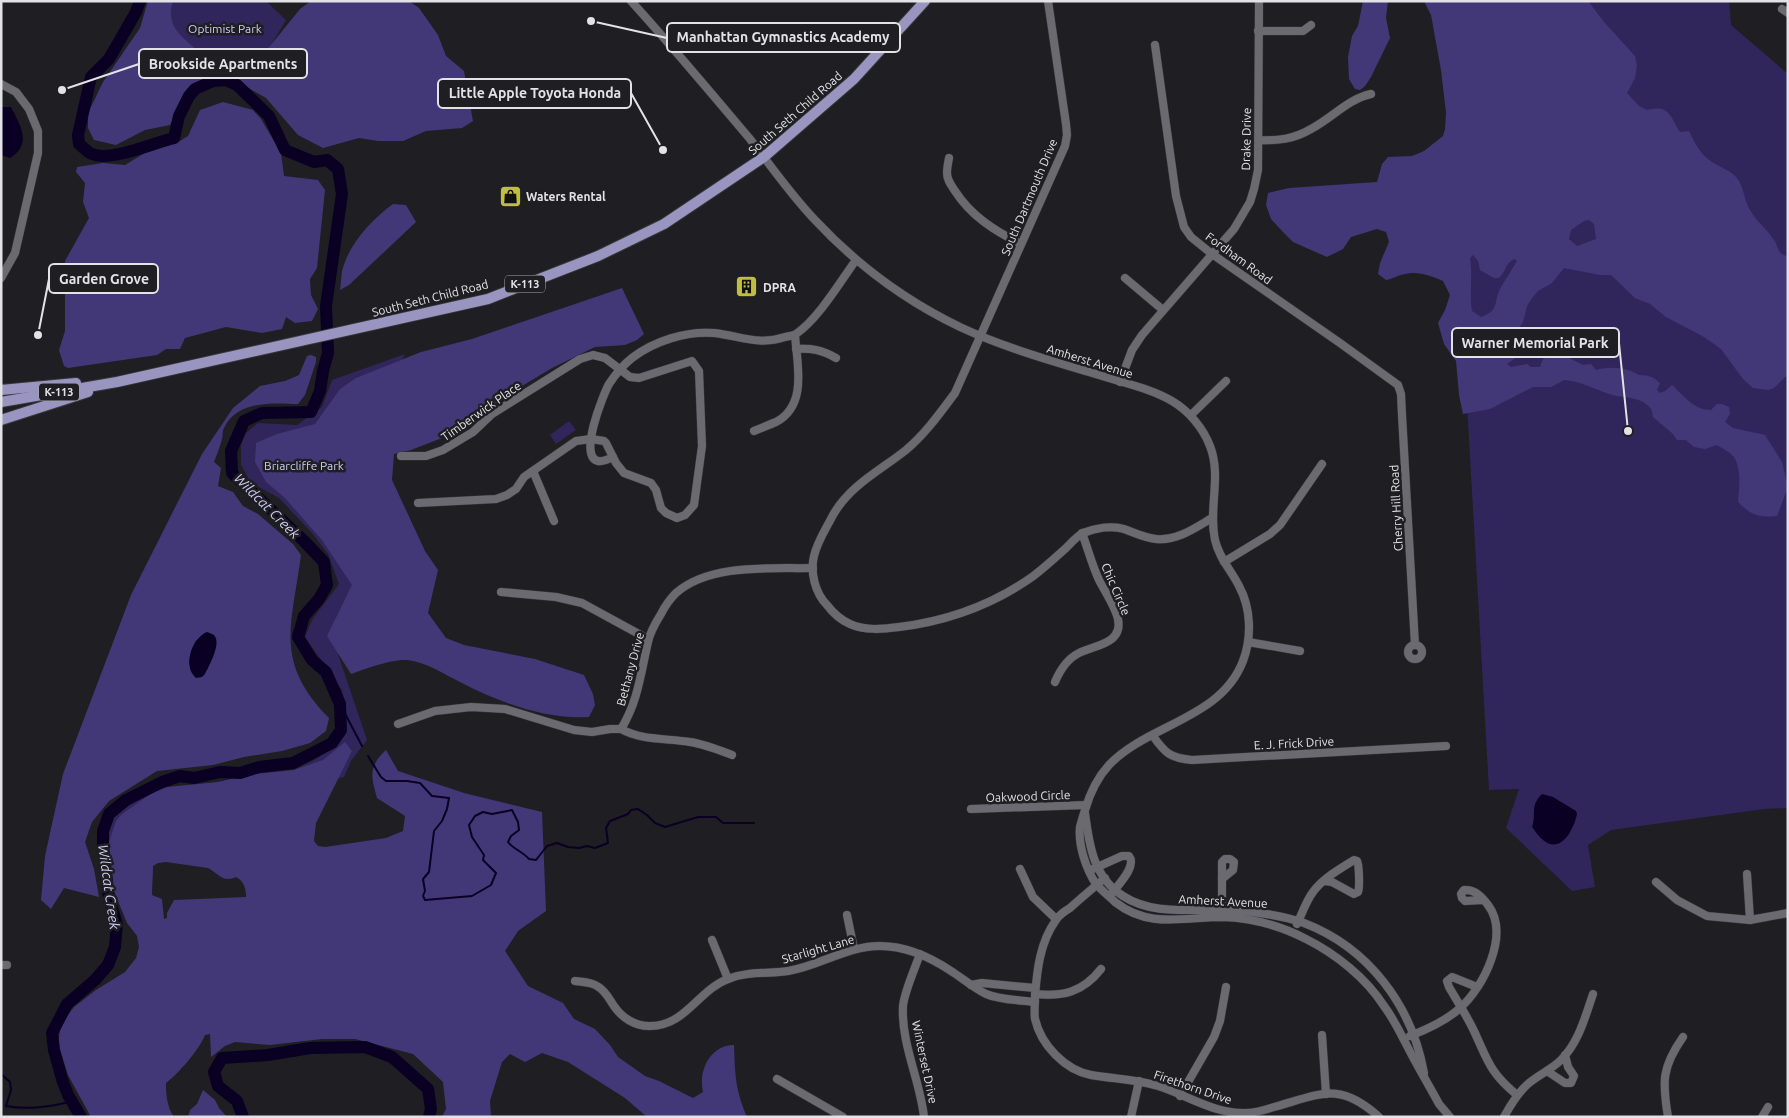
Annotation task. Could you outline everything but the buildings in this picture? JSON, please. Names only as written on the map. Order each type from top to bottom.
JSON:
[{"type":"main road","name":"South Seth Child Road","points":[[1,402],[117,382],[488,298],[598,256],[664,224],[764,157],[854,79],[925,1]]},
{"type":"main road","points":[[1,390],[53,384],[117,382]]},
{"type":"main road","points":[[1,420],[117,382]]},
{"type":"street","name":"Amherst Avenue","points":[[632,1],[746,135],[810,216],[856,260],[910,299],[981,336],[1020,351],[1171,400],[1191,415],[1205,434],[1214,458],[1216,485],[1212,518],[1218,551],[1245,598],[1250,624],[1243,662],[1224,691],[1201,709],[1127,750],[1114,760],[1097,780],[1085,808],[1080,825],[1081,848],[1094,869],[1115,890],[1134,901],[1154,908],[1172,910],[1222,914],[1265,913],[1298,921],[1332,936],[1359,955],[1390,989],[1404,1012],[1414,1035],[1425,1077]]},
{"type":"street","name":"South Dartmouth Drive","points":[[813,568],[817,548],[834,513],[848,494],[873,473],[906,450],[932,426],[955,392],[1064,146],[1067,135],[1048,1]]},
{"type":"street","name":"Drake Drive","points":[[1120,382],[1132,350],[1142,335],[1234,229],[1250,202],[1258,170],[1259,1]]},
{"type":"street","points":[[1258,31],[1303,31],[1311,25]]},
{"type":"street","name":"Fordham Road","points":[[1155,45],[1176,196],[1184,227],[1191,237],[1212,254],[1386,376]]},
{"type":"street","points":[[1,84],[16,92],[29,109],[38,131],[38,153],[15,253],[1,278]]},
{"type":"street","points":[[1259,140],[1278,141],[1293,138],[1312,129],[1359,96],[1371,94]]},
{"type":"street","points":[[950,158],[947,172],[948,179],[958,196],[968,208],[988,225],[1021,244]]},
{"type":"street","points":[[418,503],[496,499],[507,495],[516,490],[524,478],[576,441],[591,439],[604,441],[613,457],[598,462],[591,454],[591,439],[595,417],[610,382],[631,359],[644,350],[665,340],[690,334],[712,333],[760,341],[778,340],[795,335],[812,320],[856,260]]},
{"type":"street","points":[[1125,278],[1163,310]]},
{"type":"street","points":[[754,431],[778,421],[789,411],[796,399],[799,389],[795,335]]},
{"type":"street","points":[[796,349],[810,348],[822,350],[836,358]]},
{"type":"street","name":"Timberwick Place","points":[[402,456],[426,456],[443,450],[473,432],[492,414],[580,359],[593,355],[604,358],[630,377],[639,378],[692,361],[699,371],[702,446],[694,504],[681,517],[677,518],[666,513],[661,508],[656,490],[651,483],[624,473],[613,457]]},
{"type":"street","name":"Cherry Hill Road","points":[[1386,376],[1398,385],[1401,394],[1415,645]]},
{"type":"street","points":[[1191,415],[1226,381]]},
{"type":"street","points":[[1224,562],[1263,539],[1280,525],[1322,464]]},
{"type":"street","points":[[533,471],[554,521]]},
{"type":"street","points":[[813,568],[818,592],[825,604],[841,619],[852,625],[870,628],[926,623],[949,618],[992,600],[1030,578],[1051,562],[1082,533],[1100,528],[1121,528],[1158,540],[1184,535],[1212,518]]},
{"type":"street","name":"Chic Circle","points":[[1055,682],[1059,672],[1067,662],[1078,653],[1104,644],[1114,638],[1118,627],[1117,615],[1096,574],[1082,533]]},
{"type":"street","name":"Bethany Drive","points":[[621,729],[628,719],[638,692],[648,639],[667,603],[676,592],[688,584],[710,575],[738,570],[813,568]]},
{"type":"street","points":[[501,592],[556,597],[582,603],[648,639]]},
{"type":"street","points":[[1248,642],[1300,651]]},
{"type":"street","points":[[398,724],[435,710],[471,707],[505,709],[574,730],[592,732],[621,729],[632,735],[644,738],[693,742],[732,755]]},
{"type":"street","name":"E. J. Frick Drive","points":[[1153,736],[1163,750],[1171,756],[1192,760],[1446,746]]},
{"type":"street","name":"Oakwood Circle","points":[[971,809],[1085,808]]},
{"type":"street","points":[[1094,869],[1122,856],[1129,856],[1131,858],[1132,865],[1110,897]]},
{"type":"street","points":[[1293,933],[1313,892],[1324,881],[1354,860],[1357,860],[1360,886],[1358,892],[1354,894],[1332,882],[1324,881]]},
{"type":"street","points":[[1020,869],[1033,897],[1056,919]]},
{"type":"street","name":"Amherst Avenue","points":[[1094,869],[1097,885],[1110,897],[1122,907],[1148,918],[1170,921],[1222,914],[1263,923],[1293,933],[1329,952],[1353,971],[1384,1005],[1439,1104],[1450,1117]]},
{"type":"street","points":[[1748,874],[1750,920]]},
{"type":"street","name":"Firethorn Drive","points":[[1105,878],[1056,919],[1042,950],[1035,995],[1035,1019],[1044,1041],[1056,1056],[1073,1069],[1090,1075],[1138,1081],[1160,1086],[1180,1096],[1228,1112],[1246,1113],[1333,1092],[1349,1096],[1364,1103],[1379,1117]]},
{"type":"street","points":[[1222,879],[1222,914]]},
{"type":"street","points":[[1656,882],[1677,900],[1708,916],[1750,920],[1788,913]]},
{"type":"street","points":[[1404,1039],[1430,1028],[1461,1008],[1487,970],[1497,932],[1496,918],[1484,900]]},
{"type":"street","points":[[847,915],[854,949]]},
{"type":"street","points":[[712,940],[728,979]]},
{"type":"street","name":"Starlight Lane","points":[[575,981],[589,982],[598,986],[615,1008],[624,1016],[636,1024],[650,1026],[666,1024],[677,1020],[710,990],[728,979],[741,975],[789,971],[854,949],[880,946],[900,948],[920,954],[949,969],[986,994],[997,998],[1035,995]]},
{"type":"street","name":"Winterset Drive","points":[[920,954],[903,1004],[904,1025],[918,1081],[924,1117]]},
{"type":"street","points":[[971,985],[982,983],[1035,995],[1061,995],[1076,990],[1091,981],[1101,969]]},
{"type":"street","points":[[1477,987],[1454,978],[1448,979],[1449,987],[1474,1032],[1488,1063],[1496,1076],[1517,1095]]},
{"type":"street","points":[[1180,1096],[1214,1037],[1220,1021],[1226,987]]},
{"type":"street","points":[[1504,1117],[1517,1095],[1528,1083],[1547,1071],[1573,1046],[1593,994]]},
{"type":"street","points":[[1322,1035],[1326,1094]]},
{"type":"street","points":[[1668,1117],[1664,1084],[1666,1068],[1671,1054],[1683,1037]]},
{"type":"street","points":[[1547,1071],[1565,1084],[1571,1083],[1574,1076],[1568,1067],[1565,1055]]},
{"type":"street","points":[[777,1079],[843,1117]]},
{"type":"street","points":[[1131,1117],[1138,1081]]},
{"type":"street","points":[[1762,1117],[1768,1107]]},
{"type":"green space","points":[[148,1],[173,1],[171,17],[176,30],[198,51],[266,51],[300,9],[311,1],[409,1],[419,8],[438,35],[446,56],[464,71],[473,121],[462,128],[426,131],[403,141],[378,141],[359,138],[323,148],[298,135],[266,98],[231,78],[210,77],[186,92],[170,125],[145,130],[116,145],[94,140],[88,128],[88,113],[103,82],[140,28]]},
{"type":"green space","name":"Optimist Park","points":[[165,1],[266,1],[286,20],[266,54],[193,54],[166,29]]},
{"type":"green space","points":[[1363,1],[1388,1],[1386,18],[1390,38],[1371,77],[1360,90],[1355,89],[1349,79],[1348,57],[1352,36],[1358,26]]},
{"type":"green space","points":[[1424,1],[1588,1],[1635,56],[1637,66],[1635,78],[1627,93],[1639,106],[1647,110],[1660,109],[1668,113],[1680,132],[1689,131],[1705,156],[1729,171],[1739,181],[1752,214],[1771,236],[1780,252],[1788,256],[1788,376],[1774,388],[1768,390],[1753,388],[1743,379],[1721,349],[1704,337],[1666,317],[1650,304],[1635,298],[1611,275],[1600,275],[1564,268],[1552,283],[1538,291],[1532,298],[1527,306],[1523,322],[1510,341],[1503,345],[1517,346],[1520,349],[1518,356],[1507,364],[1511,367],[1527,364],[1531,367],[1540,367],[1543,359],[1550,356],[1569,358],[1583,365],[1591,364],[1596,370],[1618,368],[1632,371],[1639,375],[1650,376],[1660,383],[1657,390],[1660,393],[1672,385],[1699,408],[1711,410],[1717,404],[1729,407],[1730,414],[1725,422],[1733,428],[1765,435],[1782,462],[1788,487],[1777,516],[1756,515],[1738,502],[1739,473],[1734,457],[1717,445],[1705,449],[1694,447],[1686,440],[1677,440],[1673,434],[1653,417],[1649,407],[1642,401],[1633,398],[1614,395],[1564,380],[1551,387],[1533,387],[1490,409],[1463,414],[1456,361],[1444,344],[1438,323],[1450,295],[1443,281],[1415,273],[1386,280],[1378,274],[1380,263],[1389,242],[1386,232],[1377,229],[1351,237],[1343,249],[1327,257],[1293,242],[1271,219],[1266,205],[1268,193],[1289,188],[1377,182],[1382,164],[1388,157],[1412,156],[1424,151],[1443,136],[1446,113],[1441,70],[1431,15]],"holes":[[[1589,220],[1594,224],[1596,239],[1577,246],[1569,239],[1571,230],[1584,221]],[[1473,255],[1478,261],[1480,270],[1494,278],[1499,278],[1512,260],[1515,259],[1517,261],[1500,289],[1494,309],[1481,317],[1472,311],[1470,258]]]},
{"type":"green space","points":[[1444,1],[1729,1],[1731,25],[1788,74],[1788,808],[1764,809],[1611,830],[1588,845],[1595,887],[1572,891],[1506,828],[1519,789],[1489,790]]},
{"type":"green space","points":[[223,102],[253,110],[261,119],[281,153],[284,176],[318,180],[325,190],[317,268],[310,279],[311,295],[318,309],[312,321],[295,323],[286,317],[282,329],[262,333],[226,327],[185,338],[180,349],[166,349],[157,355],[68,368],[64,366],[59,350],[65,331],[65,261],[89,218],[83,202],[85,183],[76,172],[77,167],[103,163],[125,165],[148,151],[175,144],[188,136],[200,110]]},
{"type":"green space","points":[[393,204],[406,205],[416,222],[349,285],[340,290],[345,261],[355,242],[377,217]]},
{"type":"green space","points":[[622,288],[644,334],[637,340],[625,345],[595,347],[552,368],[512,392],[473,422],[442,438],[411,450],[394,454],[392,480],[425,551],[438,570],[428,613],[446,638],[464,645],[535,659],[584,675],[593,694],[595,705],[589,717],[556,716],[506,703],[414,661],[393,661],[351,674],[327,636],[352,585],[322,540],[284,497],[266,482],[255,462],[256,443],[277,434],[315,424],[340,389],[356,378],[421,352],[472,339]]},
{"type":"green space","name":"Briarcliffe Park","points":[[405,354],[337,491],[372,593],[338,654],[367,740],[351,761],[344,777],[198,814],[137,865],[107,862],[104,846],[114,817],[123,809],[155,790],[218,782],[253,774],[294,770],[334,747],[345,728],[346,710],[342,690],[305,637],[312,620],[339,584],[328,554],[312,533],[279,498],[251,483],[241,465],[241,445],[246,433],[258,423],[297,425],[322,407],[332,380]]},
{"type":"green space","points":[[307,356],[316,357],[316,362],[305,395],[298,404],[256,405],[238,412],[223,429],[214,462],[221,468],[218,486],[233,492],[243,506],[258,514],[293,544],[301,555],[291,622],[293,660],[311,698],[329,718],[326,731],[310,743],[282,751],[244,757],[213,765],[157,771],[109,801],[92,822],[85,842],[94,869],[99,897],[64,888],[51,909],[41,900],[45,856],[63,774],[131,595],[202,454],[233,408],[260,386],[285,381],[299,375]],"holes":[[[196,640],[209,664],[207,670],[189,663]]]},
{"type":"green space","points":[[569,421],[576,430],[556,444],[550,435]]},
{"type":"green space","points":[[345,742],[352,751],[316,823],[314,841],[318,846],[325,847],[386,838],[403,831],[405,816],[377,798],[373,784],[372,772],[376,762],[386,750],[398,771],[464,793],[542,812],[546,911],[518,931],[505,951],[528,986],[563,1003],[574,1019],[595,1029],[618,1057],[645,1076],[693,1098],[703,1092],[702,1076],[712,1054],[718,1049],[734,1045],[736,1081],[747,1117],[647,1117],[625,1098],[568,1062],[542,1053],[525,1062],[510,1054],[502,1062],[490,1101],[491,1117],[442,1117],[446,1109],[443,1082],[413,1054],[355,1039],[322,1039],[270,1045],[235,1042],[225,1046],[211,1057],[210,1034],[205,1035],[188,1061],[166,1083],[167,1101],[174,1117],[91,1117],[68,1075],[58,1044],[64,1020],[74,1007],[96,990],[125,972],[136,958],[139,947],[137,936],[127,923],[113,889],[112,872],[106,851],[116,821],[122,814],[152,793],[167,787],[218,782],[253,774],[294,770],[323,760]],"holes":[[[166,862],[208,868],[221,877],[228,879],[236,877],[239,879],[244,885],[246,897],[174,900],[167,913],[167,918],[164,919],[162,899],[152,895],[153,866]]]},
{"type":"green space","points":[[203,1090],[215,1100],[227,1117],[188,1117],[190,1110],[197,1104]]},
{"type":"shaded area","points":[[1,107],[11,107],[21,127],[23,140],[21,147],[10,158],[1,155]]},
{"type":"shaded area","points":[[207,632],[214,635],[217,643],[216,649],[205,674],[202,677],[196,678],[192,673],[189,660],[193,646]]},
{"type":"shaded area","points":[[1542,794],[1553,797],[1576,811],[1577,814],[1570,833],[1561,842],[1555,844],[1550,844],[1543,840],[1532,827],[1534,807]]},
{"type":"waterway","name":"Wildcat Creek","points":[[81,1117],[68,1095],[62,1079],[54,1050],[52,1033],[67,1004],[95,980],[108,965],[115,947],[117,924],[109,899],[103,848],[103,831],[109,814],[126,800],[162,782],[180,776],[194,778],[220,772],[240,773],[259,767],[293,763],[332,743],[341,730],[340,704],[326,672],[312,660],[298,637],[304,616],[319,599],[327,585],[324,562],[232,473],[231,451],[244,421],[262,413],[311,412],[320,391],[328,353],[326,306],[342,194],[338,169],[327,160],[314,162],[285,150],[269,116],[237,85],[226,80],[213,81],[195,89],[189,96],[179,116],[174,138],[110,156],[92,154],[79,144],[78,135],[91,77],[109,59],[136,12],[140,1]]},
{"type":"waterway","points":[[340,704],[362,746]]},
{"type":"waterway","points":[[368,756],[381,777],[386,781],[420,783],[432,796],[449,798],[442,821],[434,831],[429,872],[423,879],[425,891],[423,896],[425,900],[472,896],[491,885],[496,873],[483,860],[484,855],[472,837],[469,825],[475,816],[483,812],[492,814],[512,810],[518,822],[519,830],[511,836],[508,842],[529,859],[536,860],[547,846],[557,843],[579,848],[587,846],[595,848],[608,843],[606,828],[610,821],[628,814],[631,810],[638,809],[655,823],[665,827],[698,817],[716,817],[723,823],[754,823]]},
{"type":"waterway","name":"Wildcat Creek","points":[[243,1117],[237,1101],[218,1086],[214,1072],[222,1058],[268,1055],[310,1048],[365,1047],[392,1057],[428,1089],[431,1109],[429,1117]]},
{"type":"waterway","points":[[1,1074],[10,1082],[11,1090],[6,1106],[22,1108],[39,1107],[72,1101]]},
{"type":"place","name":"Manhattan Gymnastics Academy","points":[[591,21]]},
{"type":"place","name":"Brookside Apartments","points":[[62,90]]},
{"type":"place","name":"Little Apple Toyota Honda","points":[[663,150]]},
{"type":"place","name":"Waters Rental","points":[[510,196]]},
{"type":"place","name":"DPRA","points":[[747,287]]},
{"type":"place","name":"Garden Grove","points":[[38,335]]},
{"type":"place","name":"Warner Memorial Park","points":[[1628,431]]}]
